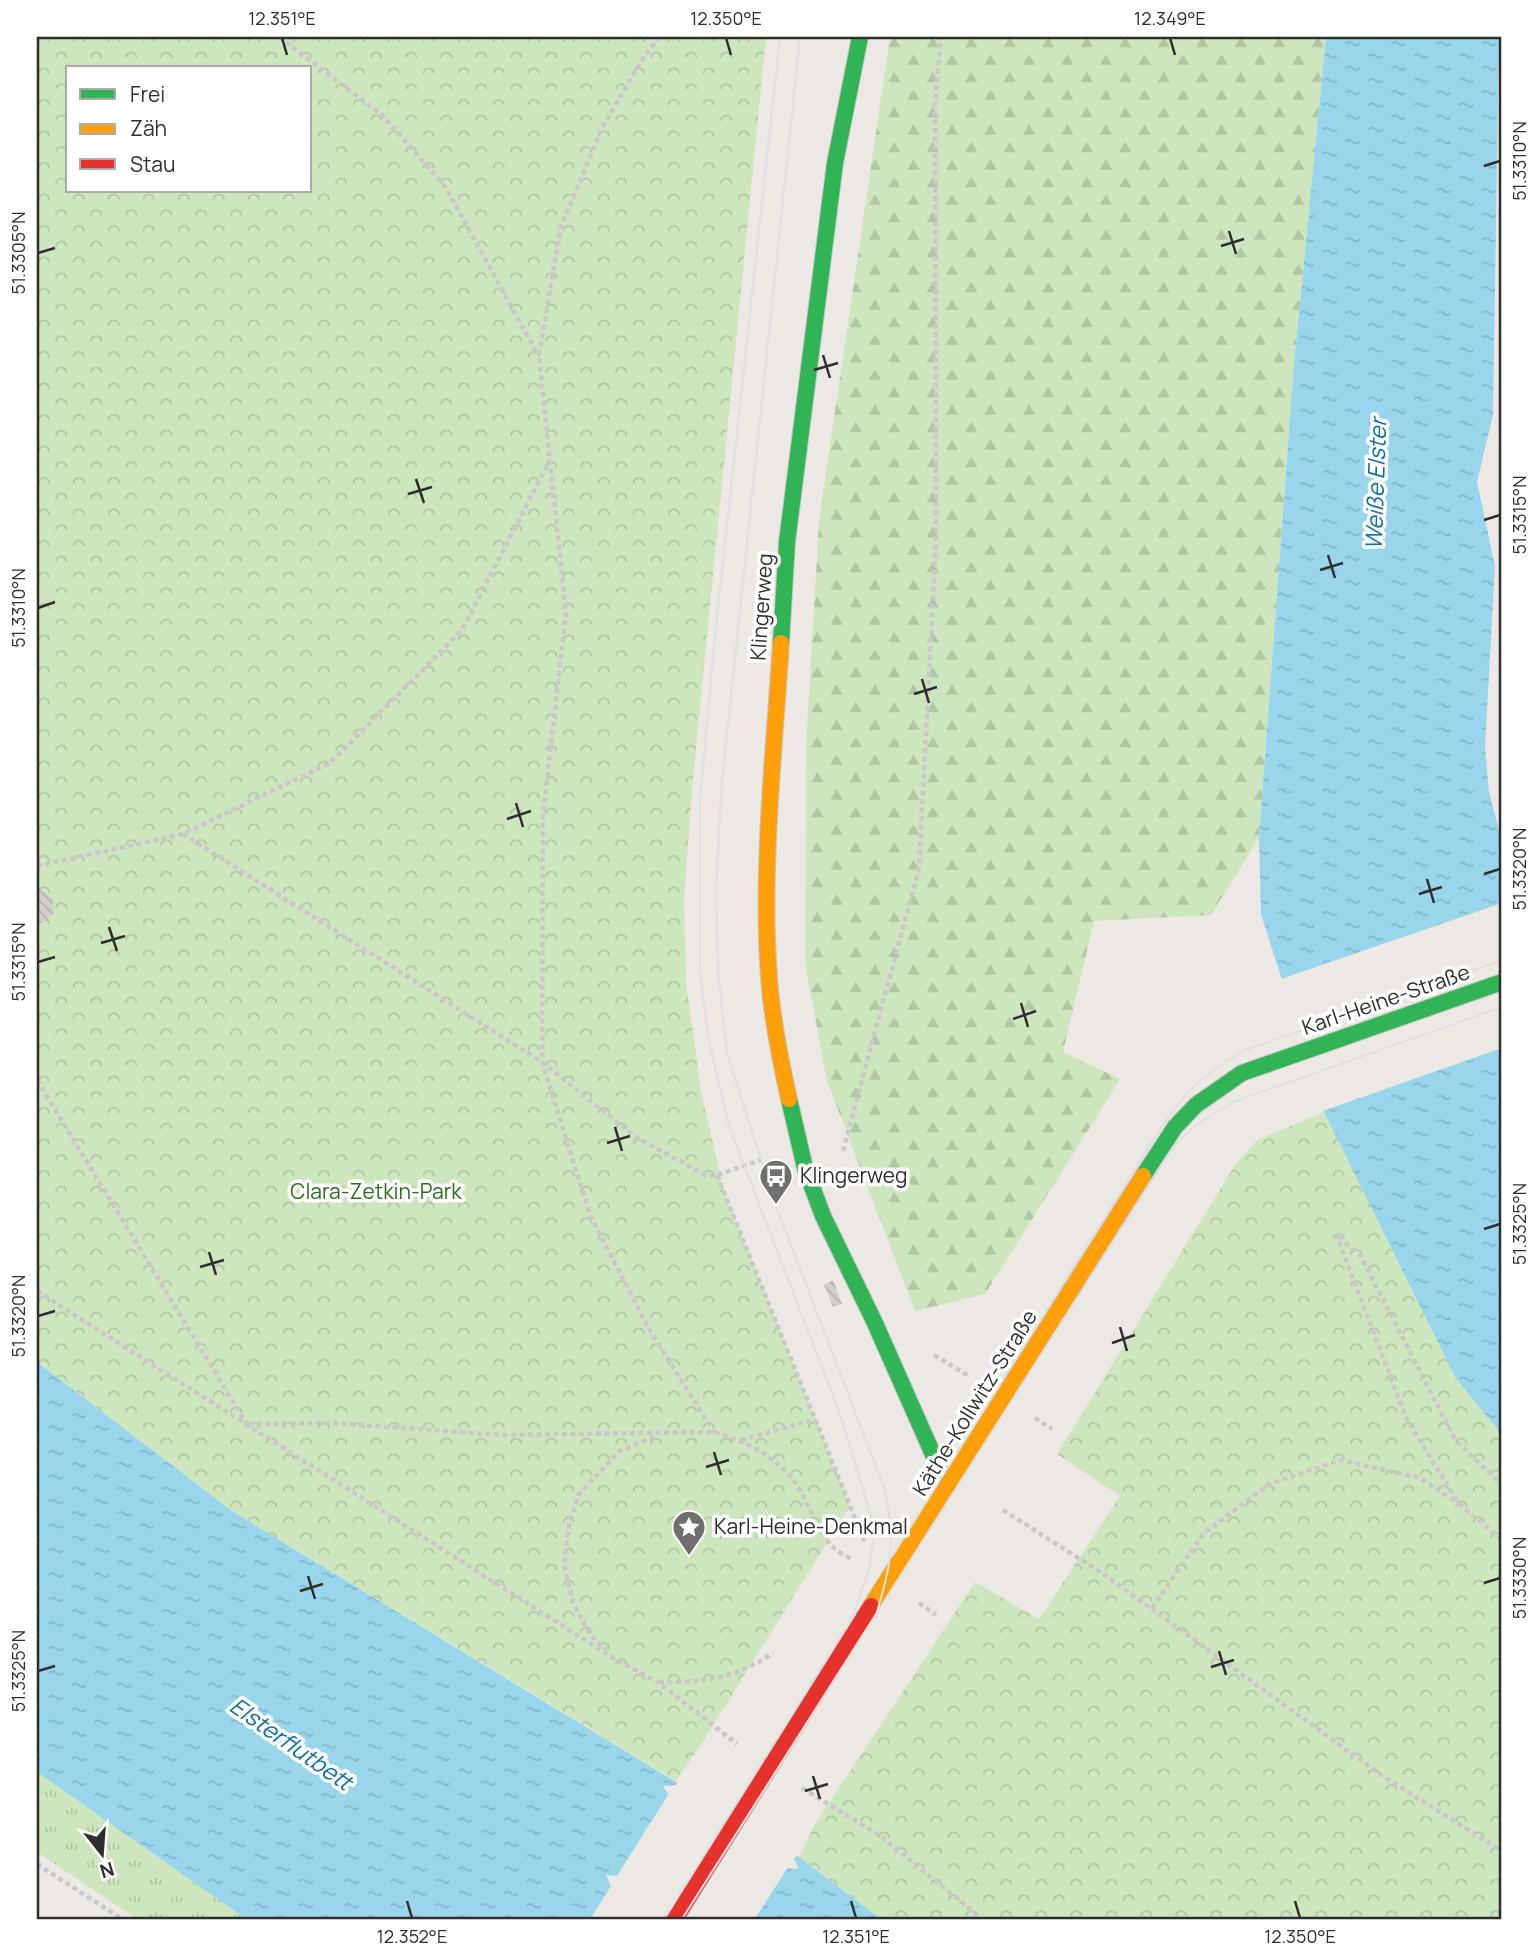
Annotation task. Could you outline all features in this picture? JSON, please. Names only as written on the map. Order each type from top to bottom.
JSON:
[{"type":"main road","name":"Klingerweg","points":[[860,37],[835,163],[788,542],[767,866],[769,978],[777,1045],[805,1168],[823,1216],[874,1321],[947,1486]]},
{"type":"main road","name":"Karl-Heine-Straße","points":[[1283,1058],[1502,982]]},
{"type":"main road","name":"Käthe-Kollwitz-Straße","points":[[675,1919],[1020,1368],[1175,1127],[1196,1105],[1220,1086],[1242,1073],[1283,1058]]},
{"type":"path","points":[[279,37],[382,116],[445,186],[539,355]]},
{"type":"path","points":[[660,37],[644,57],[603,126],[561,226],[539,355],[566,614],[543,815],[542,1062],[590,1215],[649,1329],[714,1432]]},
{"type":"path","points":[[842,1155],[919,868],[936,540],[935,102],[941,37]]},
{"type":"path","points":[[37,866],[183,834],[330,763],[462,630],[551,458]]},
{"type":"path","points":[[183,834],[542,1062],[636,1137],[707,1176],[771,1156]]},
{"type":"path","points":[[37,1080],[247,1424]]},
{"type":"path","points":[[717,1175],[867,1549]]},
{"type":"path","points":[[1460,1504],[1407,1420],[1336,1234],[1361,1257],[1456,1441],[1502,1485]]},
{"type":"path","points":[[37,1291],[618,1661],[658,1682],[724,1734]]},
{"type":"path","points":[[740,1440],[816,1419]]},
{"type":"path","points":[[247,1424],[335,1423],[500,1436],[714,1432],[740,1440],[764,1452],[786,1471],[834,1548]]},
{"type":"path","points":[[618,1661],[591,1636],[573,1603],[564,1564],[569,1525],[579,1494],[620,1451],[660,1434]]},
{"type":"path","points":[[1152,1608],[1203,1534],[1269,1484],[1341,1460],[1420,1478],[1460,1504],[1502,1540]]},
{"type":"path","points":[[1003,1510],[1080,1558],[1152,1608],[1381,1775],[1502,1851]]},
{"type":"path","points":[[658,1682],[702,1682],[753,1667],[773,1653]]},
{"type":"path","points":[[812,1793],[879,1835],[982,1919]]},
{"type":"path","points":[[37,1864],[122,1919]]},
{"type":"green space","name":"Clara-Zetkin-Park","points":[[37,37],[766,37],[693,779],[684,898],[686,981],[701,1091],[724,1191],[850,1506],[676,1781],[232,1511],[37,1362]]},
{"type":"green space","points":[[890,37],[1326,37],[1294,364],[1259,838],[1211,915],[1094,921],[1063,1052],[1120,1079],[985,1294],[915,1311],[827,1081],[805,963],[806,748],[819,521]]},
{"type":"green space","points":[[1324,1112],[1455,1377],[1502,1435],[1502,1919],[881,1919],[799,1857],[814,1826],[975,1582],[1039,1619],[1120,1496],[1057,1454],[1235,1165],[1257,1140]]},
{"type":"green space","points":[[37,1772],[246,1919],[137,1919],[37,1852]]},
{"type":"water","name":"Weiße Elster","points":[[1326,37],[1499,37],[1493,415],[1477,482],[1495,566],[1485,747],[1489,792],[1502,841],[1502,885],[1497,910],[1502,940],[1502,1435],[1455,1377],[1324,1112],[1261,914],[1259,838],[1294,364]]},
{"type":"water","name":"Elsterflutbett","points":[[37,1362],[232,1511],[799,1857],[881,1919],[688,1919],[618,1876],[606,1875],[611,1886],[665,1919],[246,1919],[37,1772]],"holes":[[[675,1785],[794,1859],[799,1869],[788,1868],[669,1796],[663,1786]]]},
{"type":"pier","points":[[1502,903],[1502,1048],[1320,1112],[1278,980]]},
{"type":"pier","points":[[679,1779],[798,1853],[792,1862],[673,1789]]},
{"type":"pier","points":[[670,1792],[790,1864],[755,1919],[681,1919],[615,1879]]},
{"type":"pier","points":[[613,1883],[667,1916],[669,1919],[590,1919]]},
{"type":"building","points":[[37,890],[52,898],[54,912],[45,922],[37,924]]},
{"type":"building","points":[[833,1280],[842,1304],[833,1307],[824,1285]]},
{"type":"tram line","points":[[780,37],[700,798],[700,972],[709,1041],[729,1126],[840,1414],[871,1516],[873,1541],[869,1570],[851,1620]]},
{"type":"tram line","points":[[800,37],[722,782],[716,887],[718,972],[727,1054],[776,1206],[885,1490],[890,1525],[890,1555],[875,1618]]},
{"type":"tram line","points":[[893,1555],[1155,1137],[1174,1109],[1193,1088],[1243,1051],[1502,960]]},
{"type":"tram line","points":[[682,1919],[1172,1149],[1193,1127],[1233,1102],[1502,1007]]},
{"type":"tram line","points":[[664,1919],[855,1614]]},
{"type":"traffic: fast","points":[[781,643],[787,542],[835,163],[860,37]]},
{"type":"traffic: fast","points":[[1143,1176],[1175,1127],[1196,1105],[1242,1073],[1502,982]]},
{"type":"traffic: fast","points":[[789,1099],[805,1168],[823,1216],[874,1321],[947,1486]]},
{"type":"traffic: slow","points":[[781,643],[769,810],[767,936],[772,1009],[789,1099]]},
{"type":"traffic: slow","points":[[871,1606],[1143,1176]]},
{"type":"traffic: jam","points":[[675,1919],[871,1606]]},
{"type":"place","name":"Klingerweg","points":[[776,1206]]},
{"type":"place","name":"Karl-Heine-Denkmal","points":[[689,1557]]}]
